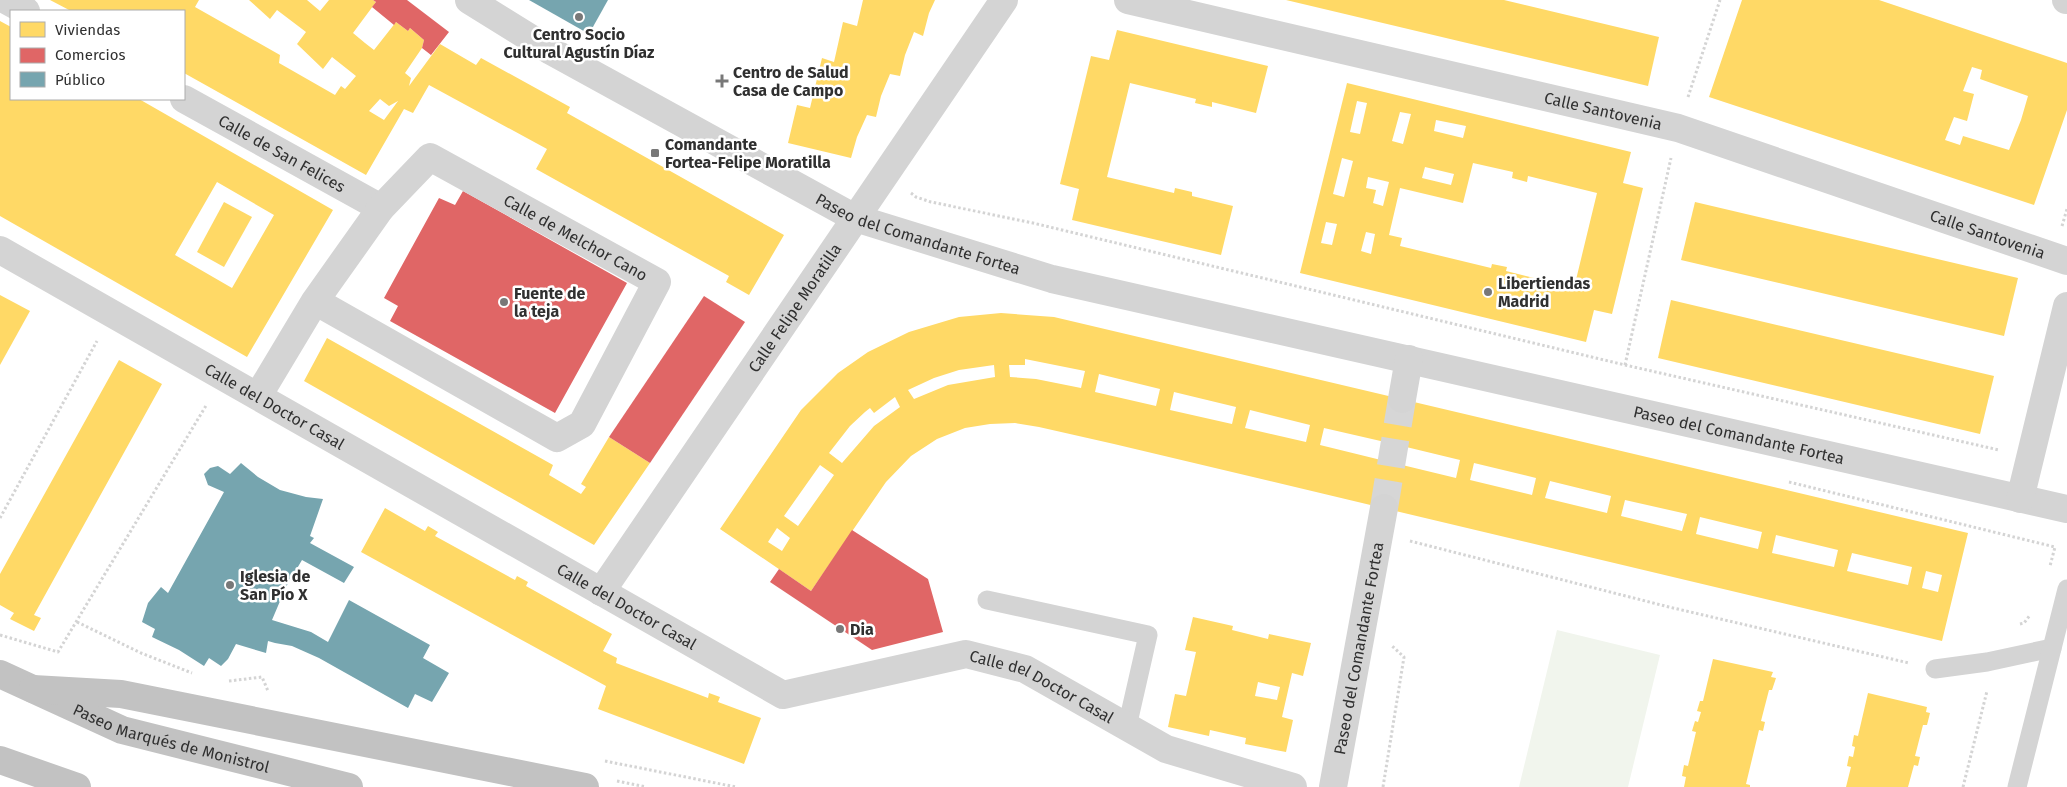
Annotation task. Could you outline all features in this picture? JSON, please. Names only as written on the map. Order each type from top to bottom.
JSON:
[{"type":"highway","name":"Paseo Marqués de Monistrol","points":[[0,674],[122,730],[349,787]]},
{"type":"highway","points":[[33,689],[120,694],[585,787]]},
{"type":"highway","points":[[0,760],[77,787]]},
{"type":"street","points":[[6,0],[24,10]]},
{"type":"street","name":"Paseo del Comandante Fortea","points":[[469,0],[551,51],[855,218],[1052,279],[2067,509]]},
{"type":"street","name":"Calle Felipe Moratilla","points":[[601,592],[1004,0]]},
{"type":"street","name":"Calle Santovenia","points":[[1128,0],[1678,128],[2067,261]]},
{"type":"street","name":"Calle de San Felices","points":[[185,100],[381,208]]},
{"type":"street","name":"Calle de Melchor Cano","points":[[258,396],[315,300],[381,208],[430,157],[657,282],[582,424],[557,438],[315,300]]},
{"type":"street","name":"Calle del Doctor Casal","points":[[0,250],[783,695],[966,654],[1025,669],[1166,749],[1293,787]]},
{"type":"street","points":[[2020,499],[2067,306]]},
{"type":"street","points":[[1402,399],[1409,359]]},
{"type":"street","name":"Paseo del Comandante Fortea","points":[[1333,787],[1384,508]]},
{"type":"lane","points":[[2017,787],[2067,589]]},
{"type":"lane","points":[[987,600],[1148,635],[1127,727]]},
{"type":"lane","points":[[1935,669],[1995,660],[2052,648]]},
{"type":"path","points":[[1625,365],[1678,128],[1720,0]]},
{"type":"path","points":[[908,190],[916,197],[931,202],[1032,223],[1625,365],[2000,450]]},
{"type":"path","points":[[2060,234],[2067,209]]},
{"type":"path","points":[[0,518],[112,313]]},
{"type":"path","points":[[0,635],[58,652],[224,377]]},
{"type":"path","points":[[1410,541],[1668,607],[1935,669]]},
{"type":"path","points":[[2048,574],[2055,547]]},
{"type":"path","points":[[2015,626],[2024,623],[2035,608]]},
{"type":"path","points":[[76,622],[141,654],[201,676]]},
{"type":"path","points":[[1963,787],[1995,660]]},
{"type":"path","points":[[227,682],[262,677],[269,693]]},
{"type":"shaded area","points":[[1557,630],[1660,655],[1628,787],[1519,787]]},
{"type":"building: Viviendas","points":[[50,0],[199,0],[195,7],[280,55],[279,63],[335,95],[341,86],[345,89],[356,76],[332,57],[323,69],[297,44],[306,32],[277,10],[270,19],[249,0],[307,0],[320,11],[329,0],[373,0],[376,2],[353,33],[365,43],[374,50],[396,22],[408,31],[410,28],[424,40],[422,48],[405,73],[411,78],[409,86],[440,44],[476,65],[481,58],[570,107],[567,113],[784,235],[749,295],[726,282],[729,276],[536,169],[547,149],[429,85],[413,113],[404,109],[366,175],[185,74],[185,10],[69,10]],"holes":[[[380,99],[389,106],[398,101],[384,120],[369,111]]]},
{"type":"building: Viviendas","points":[[863,0],[935,0],[929,13],[923,36],[914,32],[905,55],[900,76],[890,74],[881,96],[876,117],[867,115],[857,137],[851,158],[788,143],[797,105],[810,108],[822,58],[834,62],[843,22],[857,26]]},
{"type":"building: Viviendas","points":[[1286,0],[1504,0],[1659,37],[1648,86]]},
{"type":"building: Viviendas","points":[[1742,0],[1879,0],[2067,63],[2067,110],[2034,205],[1709,97]],"holes":[[[1972,67],[1982,70],[1980,79],[2028,96],[2009,150],[1963,136],[1960,145],[1945,140],[1954,117],[1967,121],[1974,94],[1963,91]]]},
{"type":"building: Viviendas","points":[[0,21],[10,26],[10,100],[141,100],[333,210],[247,357],[0,216]],"holes":[[[217,182],[274,215],[232,288],[175,255]]]},
{"type":"building: Viviendas","points":[[1117,30],[1268,66],[1256,113],[1212,102],[1212,107],[1195,103],[1196,99],[1130,83],[1107,177],[1174,193],[1175,188],[1192,192],[1192,196],[1233,206],[1221,255],[1072,220],[1079,189],[1060,184],[1091,56],[1109,60]]},
{"type":"building: Viviendas","points":[[1347,83],[1631,152],[1623,183],[1643,188],[1612,314],[1594,310],[1586,342],[1300,273]],"holes":[[[1357,101],[1367,103],[1360,134],[1350,132]],[[1400,112],[1411,114],[1403,144],[1392,141]],[[1436,120],[1466,126],[1463,138],[1434,131]],[[1342,158],[1353,161],[1344,197],[1333,194]],[[1473,163],[1513,172],[1512,178],[1527,182],[1528,176],[1597,193],[1574,288],[1506,271],[1507,267],[1492,264],[1491,268],[1400,246],[1402,238],[1389,235],[1400,188],[1463,203]],[[1425,167],[1454,174],[1451,185],[1422,178]],[[1368,177],[1389,182],[1383,206],[1373,203],[1376,190],[1366,188]],[[1326,222],[1337,224],[1332,245],[1321,243]],[[1366,232],[1375,234],[1371,254],[1361,251]]]},
{"type":"building: Viviendas","points":[[224,202],[252,217],[224,267],[197,252]]},
{"type":"building: Viviendas","points":[[1695,202],[2018,278],[2004,336],[1681,260]]},
{"type":"building: Viviendas","points":[[0,295],[30,311],[0,365]]},
{"type":"building: Viviendas","points":[[1671,300],[1994,376],[1980,434],[1658,358]]},
{"type":"building: Viviendas","points":[[1001,313],[1054,317],[1968,533],[1942,641],[1114,444],[1015,423],[965,428],[937,439],[911,456],[886,482],[811,591],[720,529],[801,410],[838,373],[868,352],[909,332],[959,317]],"holes":[[[1025,359],[1085,371],[1081,388],[1036,379],[1010,377],[1009,365],[1025,365]],[[994,365],[995,377],[948,385],[914,399],[908,390],[934,378],[959,370]],[[1099,374],[1160,389],[1156,406],[1095,392]],[[1174,392],[1236,407],[1232,424],[1170,410]],[[895,397],[900,407],[874,426],[842,463],[829,453],[850,426],[870,408],[874,413]],[[1250,410],[1310,425],[1306,442],[1245,428]],[[1324,428],[1385,442],[1381,460],[1320,445]],[[1398,445],[1460,460],[1456,478],[1394,463]],[[1474,463],[1536,478],[1532,495],[1470,480]],[[820,465],[834,475],[798,526],[784,516]],[[1550,481],[1611,496],[1607,513],[1545,498]],[[1625,500],[1687,514],[1682,531],[1621,516]],[[1700,517],[1762,532],[1758,549],[1696,534]],[[777,528],[790,538],[782,551],[768,542]],[[1776,535],[1838,550],[1834,567],[1772,553]],[[1852,553],[1912,567],[1908,585],[1847,571]],[[1926,571],[1942,575],[1938,592],[1922,588]]]},
{"type":"building: Viviendas","points":[[327,338],[553,465],[549,475],[581,494],[586,487],[581,484],[609,437],[650,463],[594,545],[304,381]]},
{"type":"building: Viviendas","points":[[119,360],[162,384],[34,615],[41,618],[34,631],[10,619],[14,613],[0,605],[0,574]]},
{"type":"building: Viviendas","points":[[385,508],[425,531],[428,526],[438,532],[435,536],[515,580],[517,576],[528,582],[526,586],[612,634],[603,651],[617,658],[616,663],[708,698],[709,693],[720,697],[718,702],[761,718],[744,764],[598,709],[606,686],[361,552]]},
{"type":"building: Viviendas","points":[[1193,617],[1233,626],[1232,630],[1268,639],[1269,634],[1311,643],[1303,676],[1292,673],[1282,717],[1293,720],[1286,752],[1245,744],[1246,738],[1210,730],[1209,736],[1168,727],[1175,694],[1186,696],[1196,652],[1185,650]],"holes":[[[1258,682],[1280,687],[1277,700],[1255,696]]]},
{"type":"building: Viviendas","points":[[1713,659],[1773,672],[1771,677],[1776,678],[1772,690],[1769,690],[1761,721],[1765,722],[1763,731],[1759,730],[1746,784],[1750,785],[1750,787],[1684,787],[1686,777],[1682,776],[1684,765],[1688,766],[1696,732],[1692,731],[1695,721],[1698,722],[1701,712],[1697,711],[1700,701],[1703,701]]},
{"type":"building: Viviendas","points":[[1868,693],[1927,707],[1926,712],[1930,713],[1927,725],[1923,725],[1915,756],[1920,757],[1918,766],[1914,765],[1908,787],[1846,787],[1851,767],[1847,766],[1849,756],[1853,757],[1855,747],[1852,746],[1854,735],[1858,736]]},
{"type":"building: Comercios","points":[[373,0],[407,0],[449,32],[431,55],[422,48],[424,40],[410,28],[408,31],[396,22],[394,25],[372,7],[376,2]]},
{"type":"building: Comercios","name":"Fuente de la teja","points":[[463,191],[627,283],[555,413],[390,321],[398,306],[384,298],[439,198],[455,205]]},
{"type":"building: Comercios","points":[[704,296],[745,322],[650,463],[609,437]]},
{"type":"building: Comercios","points":[[852,530],[928,579],[943,632],[872,650],[770,582],[779,569],[811,591]]},
{"type":"building: Público","name":"Centro Socio Cultural Agustín Díaz","points":[[529,0],[608,0],[589,34]]},
{"type":"building: Público","name":"Iglesia de San Pío X","points":[[241,463],[258,477],[280,490],[306,497],[323,499],[310,536],[314,538],[310,543],[354,567],[344,583],[302,560],[286,587],[272,620],[311,632],[328,642],[349,600],[430,645],[423,658],[449,673],[432,702],[415,694],[408,708],[319,658],[292,646],[268,641],[266,653],[236,644],[228,659],[221,666],[209,658],[204,666],[179,650],[152,637],[155,629],[142,622],[148,603],[161,587],[168,593],[224,492],[208,485],[204,474],[210,468],[218,466],[230,474]]},
{"type":"tunnel","points":[[1384,508],[1402,399]]},
{"type":"place","name":"Centro Socio Cultural Agustín Díaz","points":[[579,17]]},
{"type":"place","name":"Centro de Salud Casa de Campo","points":[[722,81]]},
{"type":"place","name":"Comandante Fortea-Felipe Moratilla","points":[[655,153]]},
{"type":"place","name":"Libertiendas Madrid","points":[[1488,292]]},
{"type":"place","name":"Fuente de la teja","points":[[504,302]]},
{"type":"place","name":"Iglesia de San Pío X","points":[[230,585]]},
{"type":"place","name":"Dia","points":[[840,629]]}]
